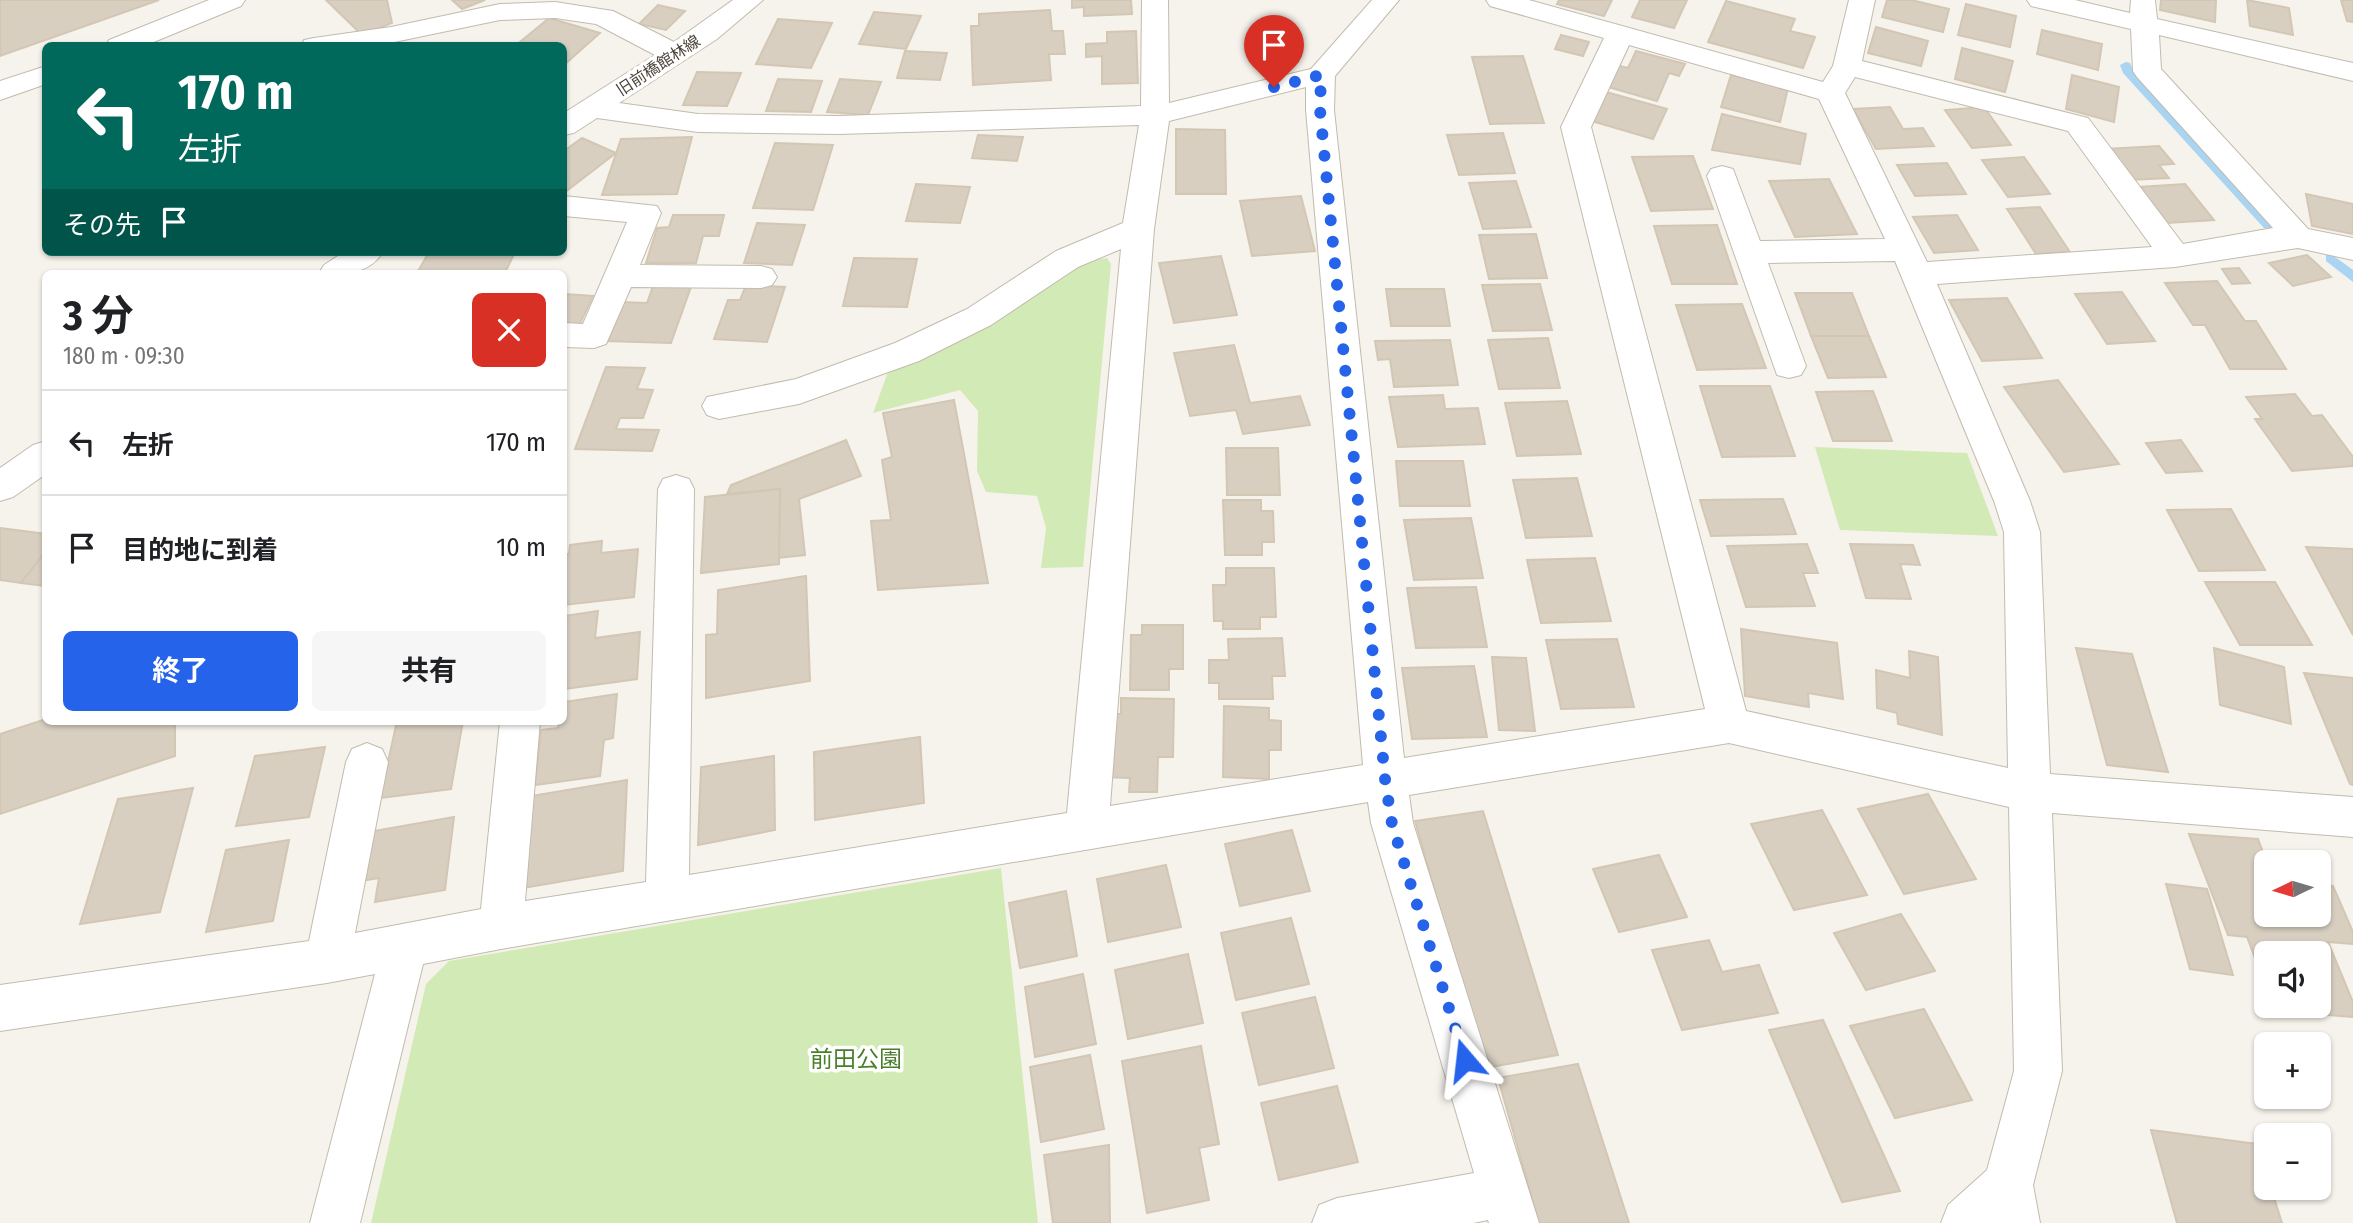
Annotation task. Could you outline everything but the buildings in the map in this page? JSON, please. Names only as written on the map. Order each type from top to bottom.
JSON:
[{"type":"street","points":[[143,42],[172,37],[232,0]]},
{"type":"street","name":"旧前橋館林線","points":[[567,124],[675,54],[750,0]]},
{"type":"street","points":[[1087,829],[1138,229],[1155,115],[1155,0]]},
{"type":"street","points":[[592,108],[698,122],[839,125],[1155,115],[1321,75],[1386,0]]},
{"type":"street","points":[[1499,0],[1831,93],[1911,262],[2012,501],[2022,532],[2038,1071],[2011,1204],[1966,1223]]},
{"type":"street","points":[[1831,93],[1847,66],[1862,0]]},
{"type":"street","points":[[2040,0],[2143,12],[2353,72]]},
{"type":"street","points":[[344,42],[390,36],[500,12],[611,8],[675,54]]},
{"type":"street","points":[[2143,12],[2147,71],[2298,237]]},
{"type":"street","points":[[1621,32],[1576,128],[1729,725]]},
{"type":"street","points":[[1847,66],[2078,124],[2175,256]]},
{"type":"street","points":[[0,91],[42,75]]},
{"type":"street","points":[[1321,75],[1320,110],[1385,779],[1392,824],[1510,1208],[1337,1223]]},
{"type":"street","points":[[1722,176],[1789,366]]},
{"type":"street","points":[[567,206],[646,212],[594,336],[567,335]]},
{"type":"street","points":[[719,406],[799,391],[907,352],[979,317],[1067,259],[1138,229]]},
{"type":"street","points":[[1748,252],[1911,262],[2175,256],[2298,237],[2353,249]]},
{"type":"street","points":[[340,270],[361,256]]},
{"type":"street","points":[[619,276],[761,277]]},
{"type":"street","points":[[0,487],[42,458]]},
{"type":"street","points":[[667,900],[676,489]]},
{"type":"street","points":[[500,928],[520,725]]},
{"type":"street","points":[[0,1008],[327,961],[500,928],[985,849],[1087,829],[1729,725],[2029,792],[2353,817]]},
{"type":"street","points":[[327,961],[367,762]]},
{"type":"street","points":[[335,1223],[405,946]]},
{"type":"green space","points":[[1107,258],[1111,264],[1083,567],[1041,568],[1046,528],[1037,496],[986,492],[977,471],[978,411],[960,390],[873,413],[888,372],[970,336],[1030,297],[1074,262]]},
{"type":"green space","points":[[1815,447],[1967,453],[1998,536],[1840,530]]},
{"type":"green space","name":"前田公園","points":[[1001,868],[1038,1223],[371,1223],[426,984],[449,961]]},
{"type":"waterway","points":[[2125,40],[2126,48]]},
{"type":"waterway","points":[[2126,65],[2127,71],[2268,225]]},
{"type":"waterway","points":[[2331,258],[2353,277]]},
{"type":"route","points":[[1274,87],[1321,75],[1320,110],[1385,779],[1392,824],[1465,1060]]}]
